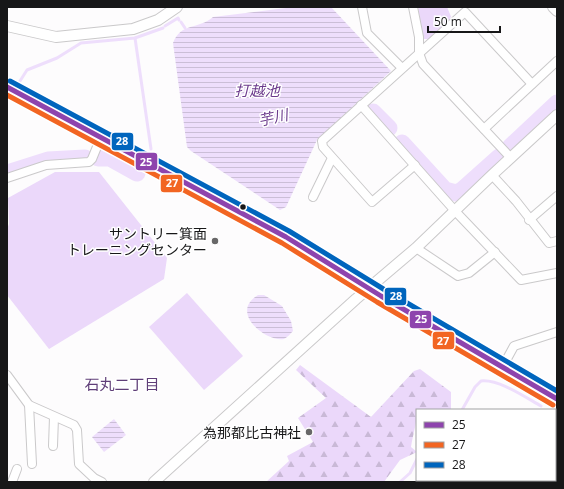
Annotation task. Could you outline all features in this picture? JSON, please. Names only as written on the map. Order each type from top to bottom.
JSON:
[{"type":"main road","points":[[7,87],[286,237],[369,289],[557,399]]},
{"type":"street","points":[[7,26],[56,37],[133,29],[158,20],[177,7]]},
{"type":"street","points":[[362,7],[367,33],[402,68]]},
{"type":"street","points":[[413,7],[419,37],[419,53],[423,64],[511,158]]},
{"type":"street","points":[[553,7],[557,11]]},
{"type":"street","points":[[415,165],[372,202],[332,158],[323,147],[322,141],[465,12],[532,84]]},
{"type":"street","points":[[484,129],[557,61]]},
{"type":"street","points":[[361,105],[456,212],[521,280],[557,272]]},
{"type":"street","points":[[154,482],[456,212],[492,175],[557,115]]},
{"type":"street","points":[[7,178],[46,165],[89,162],[92,159],[101,137]]},
{"type":"street","points":[[313,197],[332,158]]},
{"type":"street","points":[[492,175],[516,201],[529,220],[549,243],[557,241]]},
{"type":"street","points":[[529,220],[557,196]]},
{"type":"street","points":[[416,248],[458,276],[469,273],[495,252]]},
{"type":"street","points":[[502,368],[514,346],[557,332]]},
{"type":"street","points":[[7,375],[30,405],[74,425],[77,430],[79,464],[94,478],[102,482]]},
{"type":"street","points":[[30,405],[32,464]]},
{"type":"street","points":[[53,446],[54,417]]},
{"type":"street","points":[[12,482],[18,469]]},
{"type":"green space","points":[[418,7],[447,7],[452,19],[429,39],[423,39]]},
{"type":"green space","points":[[55,172],[99,172],[167,258],[164,279],[49,349],[7,295],[7,229],[9,224],[8,198]]},
{"type":"green space","points":[[187,293],[243,356],[204,390],[149,327]]},
{"type":"green space","points":[[300,365],[371,417],[414,371],[420,369],[451,392],[451,409],[416,409],[416,424],[411,447],[416,452],[400,460],[384,482],[266,482],[289,461],[287,456],[313,442],[298,418],[326,398],[296,370]]},
{"type":"water","name":"打越池","points":[[294,7],[331,7],[391,71],[317,140],[286,207],[280,210],[187,147],[173,43],[176,36],[185,29],[202,24],[213,17]]},
{"type":"water","points":[[258,295],[264,295],[282,306],[291,321],[293,331],[284,339],[277,339],[261,332],[249,318],[247,310],[250,302]]},
{"type":"water","points":[[114,419],[126,435],[104,452],[92,437]]},
{"type":"waterway","points":[[165,26],[178,18],[179,20]]},
{"type":"waterway","points":[[181,22],[185,28]]},
{"type":"waterway","points":[[20,81],[27,70],[57,58],[81,43],[135,38],[163,28]]},
{"type":"waterway","points":[[135,38],[151,149]]},
{"type":"waterway","name":"芋川","points":[[510,147],[557,103]]},
{"type":"waterway","name":"芋川","points":[[373,112],[389,128]]},
{"type":"waterway","name":"芋川","points":[[402,143],[445,190],[456,193],[462,190],[499,157]]},
{"type":"waterway","name":"芋川","points":[[7,173],[48,160],[85,158]]},
{"type":"waterway","name":"芋川","points":[[98,158],[110,158],[137,173]]},
{"type":"waterway","points":[[463,409],[475,387],[481,381],[488,381],[504,386],[541,406]]},
{"type":"waterway","points":[[400,482],[410,473],[416,461]]},
{"type":"transit line","name":"28","points":[[10,81],[289,231],[385,290],[557,391]]},
{"type":"transit line","name":"25","points":[[7,87],[286,237],[381,296],[557,399]]},
{"type":"transit line","name":"27","points":[[7,95],[282,243],[377,302],[553,405]]},
{"type":"place","name":"サントリー箕面 トレーニングセンター","points":[[215,241]]},
{"type":"place","name":"為那都比古神社","points":[[309,432]]},
{"type":"district","name":"石丸二丁目","points":[[122,384]]}]
